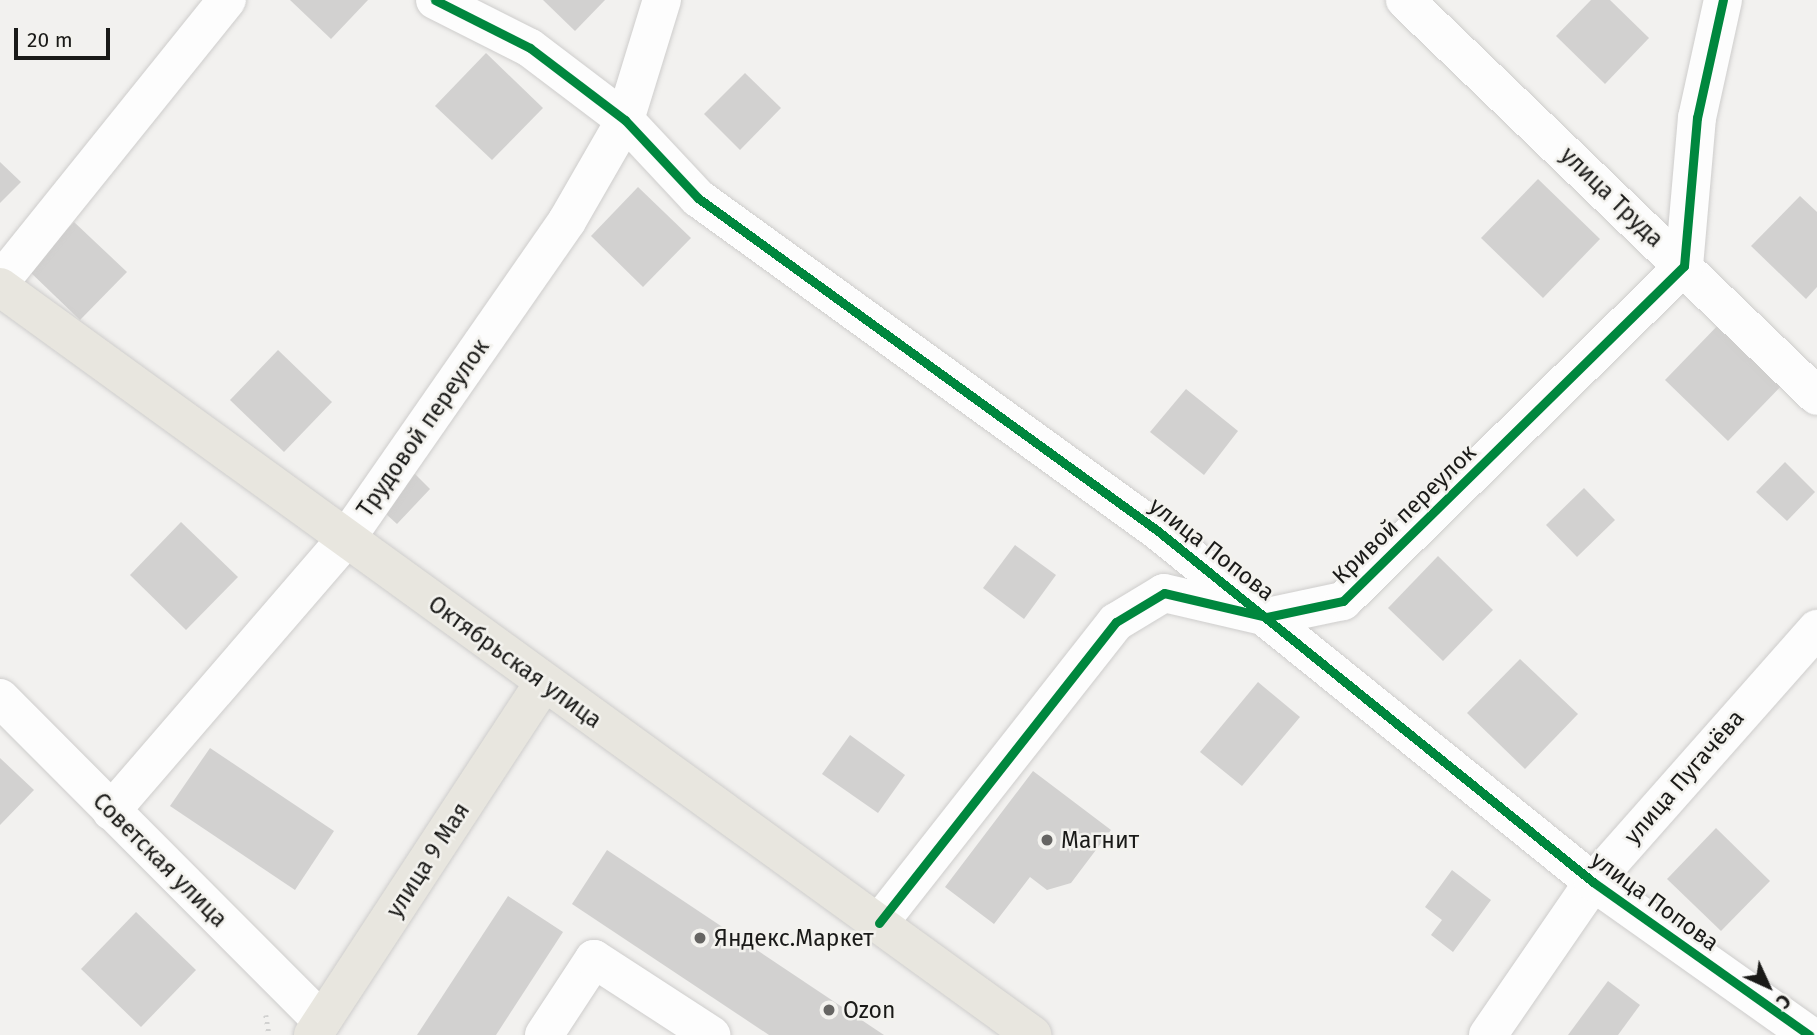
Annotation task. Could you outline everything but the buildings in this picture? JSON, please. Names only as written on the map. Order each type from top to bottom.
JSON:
[{"type":"main road","name":"Октябрьская улица","points":[[0,284],[543,684],[1032,1035]]},
{"type":"main road","name":"улица 9 Мая","points":[[317,1028],[543,684]]},
{"type":"street","points":[[0,284],[227,0]]},
{"type":"street","name":"улица Попова","points":[[435,0],[530,48],[625,120],[698,198],[933,364],[1267,617],[1593,882],[1809,1035]]},
{"type":"street","name":"Трудовой переулок","points":[[111,811],[346,539],[567,220],[625,120],[662,0]]},
{"type":"street","name":"улица Труда","points":[[1405,0],[1817,396]]},
{"type":"street","points":[[1684,266],[1697,118],[1723,0]]},
{"type":"street","name":"Кривой переулок","points":[[879,923],[1116,622],[1164,593],[1267,617],[1343,601],[1684,266]]},
{"type":"street","name":"улица Пугачёва","points":[[1488,1035],[1593,882],[1817,629]]},
{"type":"street","name":"Советская улица","points":[[0,698],[317,1028]]},
{"type":"street","points":[[544,1035],[594,958],[711,1035]]},
{"type":"cycle path","points":[[435,0],[530,48],[625,120],[698,198],[1158,531],[1593,882],[1809,1035]]},
{"type":"cycle path","points":[[879,923],[1116,622],[1164,593],[1267,617],[1343,601],[1684,266],[1697,118],[1723,0]]},
{"type":"place","name":"Магнит","points":[[1047,840]]},
{"type":"place","name":"Яндекс.Маркет","points":[[700,938]]},
{"type":"place","name":"Ozon","points":[[829,1010]]}]
